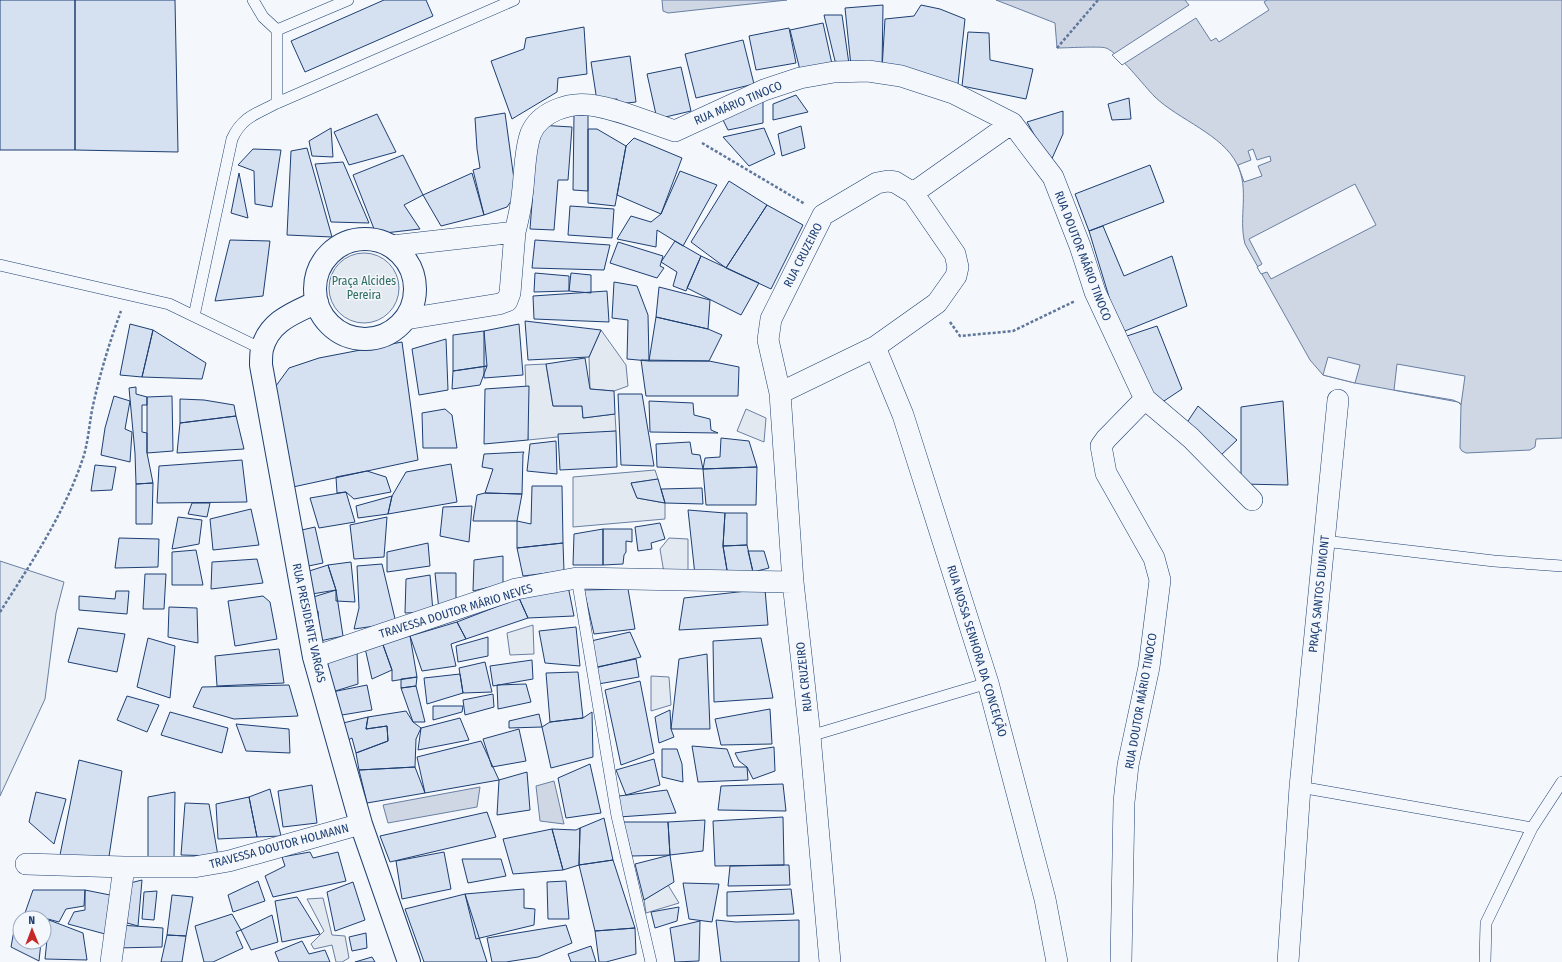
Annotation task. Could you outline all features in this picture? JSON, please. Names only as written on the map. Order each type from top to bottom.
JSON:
[{"type":"street","name":"RUA MÁRIO TINOCO","points":[[675,131],[764,90],[800,78],[834,72],[868,71],[901,76],[953,93],[1012,123],[1053,177]]},
{"type":"street","points":[[406,319],[499,304],[507,301],[510,293],[515,232],[522,199],[528,143],[531,132],[539,120],[550,112],[577,105],[594,106],[609,109],[675,131]]},
{"type":"street","points":[[913,192],[1012,123]]},
{"type":"street","name":"RUA DOUTOR MÁRIO TINOCO","points":[[1053,177],[1080,246],[1095,292],[1145,400],[1191,438],[1252,500]]},
{"type":"street","name":"RUA CRUZEIRO","points":[[780,393],[875,347],[937,303],[956,276],[958,261],[955,254],[913,192],[895,182],[888,181],[877,183],[823,215],[771,319],[768,340],[780,393],[794,582],[810,736],[830,962]]},
{"type":"street","points":[[392,246],[515,232]]},
{"type":"street","points":[[359,239],[376,240],[392,246],[405,257],[413,272],[416,288],[413,304],[406,319],[394,330],[380,337],[364,339],[348,336],[334,328],[323,316],[317,302],[315,285],[320,268],[329,254],[343,244],[359,239]]},
{"type":"street","name":"RUA PRESIDENTE VARGAS","points":[[317,302],[282,318],[271,331],[262,349],[261,365],[314,657],[361,824],[409,962]]},
{"type":"street","name":"RUA NOSSA SENHORA DA CONCEIÇÃO","points":[[875,347],[903,415],[988,683],[1045,899],[1057,962]]},
{"type":"street","name":"RUA DOUTOR MÁRIO TINOCO","points":[[1121,962],[1124,802],[1128,765],[1149,668],[1160,580],[1154,558],[1106,473],[1101,453],[1101,446],[1106,439],[1145,400]]},
{"type":"street","name":"PRAÇA SANTOS DUMONT","points":[[1288,962],[1300,787],[1338,400]]},
{"type":"street","name":"TRAVESSA DOUTOR MÁRIO NEVES","points":[[314,657],[516,589],[577,578],[794,582]]},
{"type":"street","name":"TRAVESSA DOUTOR HOLMANN","points":[[26,864],[124,867],[194,867],[212,864],[361,824]]},
{"type":"street","points":[[111,962],[124,867]]},
{"type":"lane","points":[[253,0],[263,17],[277,30],[276,103]]},
{"type":"lane","points":[[277,30],[348,0]]},
{"type":"lane","points":[[194,316],[232,139],[237,128],[244,120],[276,103],[514,0]]},
{"type":"lane","points":[[0,265],[169,304],[262,349]]},
{"type":"lane","points":[[1324,541],[1494,561],[1562,566]]},
{"type":"lane","points":[[577,578],[617,816],[651,962]]},
{"type":"lane","points":[[810,736],[988,683]]},
{"type":"lane","points":[[1482,961],[1486,923],[1532,828],[1562,782]]},
{"type":"lane","points":[[1300,787],[1532,828]]},
{"type":"path","points":[[1057,48],[1098,0]]},
{"type":"path","points":[[675,131],[705,145],[823,215]]},
{"type":"path","points":[[937,303],[960,336],[1013,331],[1095,292]]},
{"type":"path","points":[[0,612],[23,576],[65,503],[83,460],[94,402],[107,351],[127,294]]},
{"type":"green space","name":"Praça Alcides Pereira","points":[[364,253],[377,256],[389,263],[396,275],[399,288],[396,301],[389,313],[377,320],[364,323],[351,320],[339,313],[332,301],[329,288],[332,275],[339,263],[351,256]]},
{"type":"green space","points":[[601,330],[626,365],[628,386],[614,391],[590,389],[589,357]]},
{"type":"green space","points":[[546,364],[553,406],[582,406],[583,418],[615,414],[616,431],[528,440],[525,365]]},
{"type":"green space","points":[[746,409],[766,418],[764,442],[737,431]]},
{"type":"green space","points":[[655,470],[658,479],[631,483],[637,498],[665,503],[665,519],[573,527],[573,477]]},
{"type":"green space","points":[[669,538],[688,539],[688,572],[664,573],[660,549]]},
{"type":"green space","points":[[0,561],[64,582],[56,613],[45,699],[0,796]]},
{"type":"green space","points":[[533,625],[534,654],[510,655],[507,633]]},
{"type":"green space","points":[[651,676],[669,677],[671,705],[651,711]]},
{"type":"green space","points":[[668,885],[679,903],[646,913],[644,900]]},
{"type":"green space","points":[[323,898],[332,935],[345,936],[349,958],[342,962],[336,962],[332,945],[314,949],[311,944],[324,931],[307,899]]},
{"type":"shaded area","points":[[662,0],[787,0],[668,13],[663,11]]},
{"type":"shaded area","points":[[996,0],[1562,0],[1562,438],[1536,439],[1535,447],[1530,450],[1466,453],[1460,448],[1461,405],[1458,402],[1355,383],[1323,375],[1310,360],[1245,244],[1243,234],[1243,184],[1237,164],[1230,153],[1211,136],[1155,97],[1118,56],[1111,51],[1103,47],[1057,48],[1055,23]]},
{"type":"shaded area","points":[[554,781],[564,824],[540,821],[536,786]]},
{"type":"shaded area","points":[[480,787],[477,807],[388,823],[383,805]]},
{"type":"pier","points":[[1185,0],[1267,0],[1264,2],[1269,10],[1219,42],[1216,38],[1211,41],[1196,18],[1122,65],[1112,55],[1189,5]]},
{"type":"pier","points":[[1253,149],[1257,160],[1270,156],[1271,161],[1258,166],[1262,176],[1244,182],[1238,165],[1251,160],[1248,151]]},
{"type":"pier","points":[[1355,184],[1376,225],[1271,279],[1267,272],[1261,274],[1257,267],[1262,264],[1249,239]]},
{"type":"pier","points":[[1328,357],[1360,365],[1355,383],[1323,375]]},
{"type":"pier","points":[[1397,364],[1465,376],[1461,405],[1453,400],[1394,390]]},
{"type":"building","points":[[0,0],[75,0],[75,150],[0,150]]},
{"type":"building","points":[[75,0],[175,0],[178,152],[75,150]]},
{"type":"building","points":[[384,0],[426,0],[433,16],[305,72],[291,41]]},
{"type":"building","points":[[883,5],[882,69],[851,66],[845,8]]},
{"type":"building","points":[[921,5],[940,9],[965,19],[958,84],[882,69],[885,19],[914,16]]},
{"type":"building","points":[[824,15],[842,15],[849,64],[835,61]]},
{"type":"building","points":[[823,23],[832,64],[800,70],[790,30]]},
{"type":"building","points":[[584,27],[587,74],[558,78],[557,92],[512,119],[491,61],[524,49],[526,38]]},
{"type":"building","points":[[789,28],[796,63],[756,70],[749,36]]},
{"type":"building","points":[[968,32],[989,33],[990,60],[1033,69],[1026,99],[962,86]]},
{"type":"building","points":[[743,40],[754,84],[696,98],[685,54]]},
{"type":"building","points":[[630,56],[636,102],[618,104],[617,99],[597,101],[591,62]]},
{"type":"building","points":[[681,67],[691,111],[657,119],[647,74]]},
{"type":"building","points":[[796,95],[808,112],[773,120],[773,104]]},
{"type":"building","points":[[1129,98],[1131,119],[1112,120],[1108,104]]},
{"type":"building","points":[[763,99],[763,123],[728,130],[722,118]]},
{"type":"building","points":[[1063,111],[1063,134],[1050,163],[1027,122]]},
{"type":"building","points":[[505,113],[516,194],[507,207],[484,215],[473,170],[480,168],[475,118]]},
{"type":"building","points":[[377,114],[396,152],[349,165],[334,132]]},
{"type":"building","points":[[574,115],[588,115],[588,191],[573,190]]},
{"type":"building","points":[[538,125],[572,127],[568,180],[558,180],[554,230],[530,229]]},
{"type":"building","points":[[801,126],[805,148],[782,156],[778,134]]},
{"type":"building","points":[[331,128],[333,157],[312,156],[309,141]]},
{"type":"building","points":[[764,128],[775,154],[749,166],[723,137]]},
{"type":"building","points":[[588,129],[597,129],[626,146],[615,206],[588,203]]},
{"type":"building","points":[[634,138],[682,158],[661,214],[617,195],[626,146]]},
{"type":"building","points":[[307,148],[332,237],[287,235],[291,151]]},
{"type":"building","points":[[253,149],[281,150],[272,207],[255,204],[254,171],[238,165]]},
{"type":"building","points":[[403,155],[423,195],[404,205],[420,229],[376,234],[353,175]]},
{"type":"building","points":[[343,162],[369,223],[331,222],[315,164]]},
{"type":"building","points":[[1150,165],[1164,202],[1089,231],[1075,194]]},
{"type":"building","points":[[680,171],[717,185],[683,246],[657,230],[656,247],[617,239],[631,216],[651,222],[661,214]]},
{"type":"building","points":[[239,173],[248,218],[231,213]]},
{"type":"building","points":[[472,173],[484,215],[441,226],[423,195]]},
{"type":"building","points":[[729,181],[767,205],[726,268],[691,242]]},
{"type":"building","points":[[767,205],[803,225],[771,289],[726,268]]},
{"type":"building","points":[[570,206],[614,209],[612,238],[568,235]]},
{"type":"building","points":[[1103,226],[1124,276],[1172,256],[1187,306],[1120,333],[1089,231]]},
{"type":"building","points":[[230,240],[270,241],[263,296],[215,301]]},
{"type":"building","points":[[535,240],[610,245],[604,270],[532,268]]},
{"type":"building","points":[[675,241],[701,256],[686,291],[673,286],[677,272],[661,262]]},
{"type":"building","points":[[618,242],[663,256],[660,266],[664,268],[657,278],[610,263]]},
{"type":"building","points":[[701,256],[759,283],[741,315],[687,288]]},
{"type":"building","points":[[535,273],[569,276],[569,291],[534,292]]},
{"type":"building","points":[[571,273],[591,275],[591,293],[569,291]]},
{"type":"building","points":[[614,282],[637,286],[648,315],[649,361],[627,359],[628,320],[612,318]]},
{"type":"building","points":[[659,287],[710,300],[708,329],[656,317]]},
{"type":"building","points":[[607,291],[609,322],[534,319],[533,296]]},
{"type":"building","points":[[656,317],[708,329],[722,335],[709,361],[649,361]]},
{"type":"building","points":[[525,321],[601,330],[589,357],[528,360]]},
{"type":"building","points":[[130,324],[153,330],[142,377],[120,375]]},
{"type":"building","points":[[519,324],[523,375],[484,378],[484,331]]},
{"type":"building","points":[[1157,326],[1182,389],[1158,405],[1124,337]]},
{"type":"building","points":[[153,330],[206,363],[202,379],[142,377]]},
{"type":"building","points":[[484,331],[487,366],[453,371],[453,335]]},
{"type":"building","points":[[446,339],[448,390],[419,395],[412,349]]},
{"type":"building","points":[[402,342],[418,460],[293,487],[273,390],[289,368],[319,358]]},
{"type":"building","points":[[585,358],[590,389],[614,391],[615,414],[583,418],[582,406],[553,406],[546,364]]},
{"type":"building","points":[[641,360],[709,361],[739,367],[738,396],[646,396]]},
{"type":"building","points":[[487,366],[480,385],[452,389],[453,371]]},
{"type":"building","points":[[529,386],[528,440],[484,444],[485,389]]},
{"type":"building","points":[[136,387],[136,394],[147,397],[147,405],[142,405],[142,432],[147,433],[147,453],[153,483],[136,484],[135,453],[129,388]]},
{"type":"building","points":[[618,394],[642,394],[654,466],[621,465]]},
{"type":"building","points":[[114,396],[130,401],[125,429],[132,432],[130,462],[101,455],[105,428]]},
{"type":"building","points":[[172,396],[173,451],[147,453],[147,397]]},
{"type":"building","points":[[180,399],[204,400],[234,405],[236,416],[180,423]]},
{"type":"building","points":[[649,401],[693,403],[694,415],[710,419],[711,430],[718,433],[650,432]]},
{"type":"building","points":[[1283,401],[1288,485],[1241,484],[1241,407]]},
{"type":"building","points":[[1198,406],[1237,440],[1219,457],[1186,424]]},
{"type":"building","points":[[445,409],[452,415],[457,448],[423,448],[422,413]]},
{"type":"building","points":[[236,416],[244,449],[177,453],[180,423]]},
{"type":"building","points":[[616,431],[617,467],[560,470],[558,434]]},
{"type":"building","points":[[721,438],[749,441],[757,467],[703,469],[705,458],[720,457]]},
{"type":"building","points":[[556,441],[557,474],[527,471],[530,444]]},
{"type":"building","points":[[690,442],[692,454],[700,455],[703,469],[657,467],[656,444]]},
{"type":"building","points":[[524,452],[522,494],[485,493],[493,469],[482,467],[484,454]]},
{"type":"building","points":[[242,460],[247,502],[157,503],[159,466]]},
{"type":"building","points":[[451,464],[457,502],[388,514],[392,496],[406,472]]},
{"type":"building","points":[[95,465],[116,467],[112,490],[91,491]]},
{"type":"building","points":[[757,467],[756,505],[706,505],[703,469]]},
{"type":"building","points":[[367,471],[386,477],[391,492],[354,499],[346,492],[337,493],[336,477]]},
{"type":"building","points":[[658,479],[665,503],[637,498],[631,483]]},
{"type":"building","points":[[153,483],[152,524],[136,524],[136,484]]},
{"type":"building","points":[[532,486],[562,486],[563,543],[517,548],[517,521],[531,524]]},
{"type":"building","points":[[702,488],[703,504],[665,503],[661,489]]},
{"type":"building","points":[[346,492],[355,522],[319,528],[310,498]]},
{"type":"building","points":[[485,493],[522,494],[517,521],[473,521],[477,495]]},
{"type":"building","points":[[392,496],[388,514],[358,518],[356,506]]},
{"type":"building","points":[[192,503],[210,503],[207,517],[188,514]]},
{"type":"building","points":[[472,506],[469,542],[440,536],[443,507]]},
{"type":"building","points":[[251,509],[259,545],[213,550],[210,519]]},
{"type":"building","points":[[688,510],[725,513],[723,546],[728,576],[695,575]]},
{"type":"building","points":[[725,513],[747,513],[747,545],[723,546]]},
{"type":"building","points":[[178,517],[202,520],[199,544],[172,549]]},
{"type":"building","points":[[387,517],[384,557],[354,559],[350,525]]},
{"type":"building","points":[[660,523],[665,539],[651,543],[652,549],[638,551],[635,527]]},
{"type":"building","points":[[315,527],[323,563],[299,568],[293,532]]},
{"type":"building","points":[[603,529],[632,529],[632,542],[626,541],[626,552],[624,555],[623,564],[603,565]]},
{"type":"building","points":[[603,529],[603,565],[573,565],[574,534]]},
{"type":"building","points":[[119,538],[159,539],[158,567],[115,568]]},
{"type":"building","points":[[428,543],[430,566],[387,572],[387,552]]},
{"type":"building","points":[[563,543],[564,571],[523,576],[517,548]]},
{"type":"building","points":[[747,545],[753,572],[728,576],[723,546]]},
{"type":"building","points":[[196,550],[203,585],[172,585],[172,552]]},
{"type":"building","points":[[748,551],[764,551],[769,568],[753,572]]},
{"type":"building","points":[[503,556],[503,584],[473,591],[474,560]]},
{"type":"building","points":[[257,559],[263,583],[211,589],[212,562]]},
{"type":"building","points":[[351,562],[355,602],[336,601],[336,590],[328,565]]},
{"type":"building","points":[[382,564],[396,623],[354,629],[359,608],[357,566]]},
{"type":"building","points":[[328,565],[336,590],[306,595],[303,573]]},
{"type":"building","points":[[435,573],[456,573],[456,605],[439,610]]},
{"type":"building","points":[[145,574],[166,574],[164,609],[143,609]]},
{"type":"building","points":[[430,575],[433,612],[405,613],[406,579]]},
{"type":"building","points":[[568,586],[574,616],[528,618],[519,598]]},
{"type":"building","points":[[628,589],[635,629],[594,634],[584,590]]},
{"type":"building","points":[[765,589],[768,625],[679,630],[684,598]]},
{"type":"building","points":[[336,590],[343,636],[320,641],[318,611],[312,613],[310,598]]},
{"type":"building","points":[[116,591],[129,591],[127,614],[79,610],[79,596],[115,599]]},
{"type":"building","points":[[263,596],[270,602],[277,639],[235,646],[228,601]]},
{"type":"building","points":[[519,598],[528,618],[466,639],[457,622]]},
{"type":"building","points":[[169,607],[197,608],[198,643],[168,637]]},
{"type":"building","points":[[457,622],[466,639],[451,644],[456,666],[422,671],[410,636]]},
{"type":"building","points":[[576,627],[580,666],[545,663],[539,631]]},
{"type":"building","points":[[78,628],[125,634],[117,672],[68,662]]},
{"type":"building","points":[[630,632],[641,657],[595,668],[591,641]]},
{"type":"building","points":[[410,636],[417,677],[392,681],[392,670],[382,642]]},
{"type":"building","points":[[488,637],[488,656],[458,662],[456,646]]},
{"type":"building","points":[[148,638],[175,646],[170,698],[137,687]]},
{"type":"building","points":[[761,638],[773,698],[714,702],[713,641]]},
{"type":"building","points":[[382,642],[392,670],[372,679],[365,648]]},
{"type":"building","points":[[279,649],[284,683],[217,686],[215,656]]},
{"type":"building","points":[[357,650],[358,684],[332,692],[327,661]]},
{"type":"building","points":[[707,654],[710,729],[671,729],[679,659]]},
{"type":"building","points":[[636,659],[639,677],[598,684],[592,668]]},
{"type":"building","points":[[532,660],[533,679],[493,686],[490,666]]},
{"type":"building","points":[[485,662],[492,692],[463,693],[459,668]]},
{"type":"building","points":[[578,672],[583,718],[550,722],[546,673]]},
{"type":"building","points":[[460,674],[463,693],[427,704],[424,678]]},
{"type":"building","points":[[417,677],[416,686],[401,688],[401,679]]},
{"type":"building","points":[[640,681],[654,753],[621,765],[605,690]]},
{"type":"building","points":[[526,684],[531,702],[498,709],[497,685]]},
{"type":"building","points":[[289,685],[298,716],[234,719],[193,707],[202,687]]},
{"type":"building","points":[[367,685],[372,710],[336,716],[332,692]]},
{"type":"building","points":[[416,686],[425,722],[413,722],[401,688]]},
{"type":"building","points":[[493,694],[494,707],[465,715],[463,700]]},
{"type":"building","points":[[127,696],[159,705],[147,732],[117,720]]},
{"type":"building","points":[[433,706],[463,706],[462,712],[433,720]]},
{"type":"building","points":[[770,709],[772,744],[721,745],[715,719]]},
{"type":"building","points":[[670,710],[671,729],[674,737],[659,743],[655,717]]},
{"type":"building","points":[[406,711],[413,722],[421,728],[416,739],[415,767],[359,770],[356,753],[388,741],[387,726],[366,729],[368,717]]},
{"type":"building","points":[[170,712],[228,728],[222,753],[161,735]]},
{"type":"building","points":[[592,712],[593,757],[551,768],[542,727],[550,722],[583,718]]},
{"type":"building","points":[[539,714],[542,727],[509,728],[509,721]]},
{"type":"building","points":[[368,717],[366,729],[387,726],[388,741],[356,753],[352,738],[344,742],[339,724]]},
{"type":"building","points":[[460,718],[469,740],[418,750],[421,728]]},
{"type":"building","points":[[236,724],[289,729],[290,753],[246,751]]},
{"type":"building","points":[[519,729],[526,761],[492,767],[483,739]]},
{"type":"building","points":[[481,741],[499,780],[425,793],[417,757]]},
{"type":"building","points":[[692,746],[727,749],[734,767],[747,767],[748,780],[698,782]]},
{"type":"building","points":[[774,747],[775,771],[753,779],[747,767],[739,761],[735,753]]},
{"type":"building","points":[[662,749],[677,749],[682,764],[683,782],[662,777]]},
{"type":"building","points":[[654,759],[660,785],[626,795],[616,770]]},
{"type":"building","points":[[79,760],[122,771],[108,863],[60,855]]},
{"type":"building","points":[[590,764],[601,813],[566,818],[558,778]]},
{"type":"building","points":[[415,767],[425,793],[367,803],[359,770]]},
{"type":"building","points":[[527,772],[530,810],[497,815],[499,780]]},
{"type":"building","points":[[783,784],[786,811],[718,810],[721,786]]},
{"type":"building","points":[[312,785],[317,823],[283,827],[278,791]]},
{"type":"building","points":[[270,789],[281,836],[257,837],[249,797]]},
{"type":"building","points":[[667,790],[676,813],[619,817],[619,796]]},
{"type":"building","points":[[36,792],[66,799],[54,844],[29,822]]},
{"type":"building","points":[[175,792],[174,859],[148,858],[148,797]]},
{"type":"building","points":[[249,797],[257,837],[218,839],[216,804]]},
{"type":"building","points":[[185,803],[209,804],[218,856],[181,855]]},
{"type":"building","points":[[487,812],[496,837],[390,862],[380,836]]},
{"type":"building","points":[[783,817],[784,865],[715,866],[713,821]]},
{"type":"building","points":[[604,818],[613,860],[579,865],[580,828]]},
{"type":"building","points":[[705,820],[703,851],[670,855],[668,822]]},
{"type":"building","points":[[623,822],[668,822],[670,855],[632,856]]},
{"type":"building","points":[[580,828],[579,865],[563,870],[552,829],[576,830]]},
{"type":"building","points":[[552,829],[563,870],[513,874],[503,839]]},
{"type":"building","points":[[310,852],[313,858],[338,852],[346,881],[273,897],[265,876],[285,866],[282,857]]},
{"type":"building","points":[[444,852],[451,889],[402,899],[396,861]]},
{"type":"building","points":[[670,855],[674,882],[644,900],[635,864]]},
{"type":"building","points":[[462,859],[501,859],[506,876],[468,883]]},
{"type":"building","points":[[613,860],[635,928],[595,931],[579,865]]},
{"type":"building","points":[[789,865],[790,885],[728,886],[730,866]]},
{"type":"building","points":[[142,880],[138,926],[120,921],[126,884]]},
{"type":"building","points":[[258,881],[265,901],[233,912],[228,895]]},
{"type":"building","points":[[566,881],[569,919],[548,919],[547,882]]},
{"type":"building","points":[[353,882],[365,920],[335,931],[327,892]]},
{"type":"building","points":[[683,883],[719,884],[712,922],[689,919]]},
{"type":"building","points":[[524,889],[524,908],[535,909],[534,925],[476,939],[465,894]]},
{"type":"building","points":[[791,889],[794,914],[727,916],[727,892]]},
{"type":"building","points":[[33,890],[85,890],[84,906],[66,909],[59,922],[52,920],[52,910],[26,910]]},
{"type":"building","points":[[85,890],[110,895],[105,934],[68,924],[74,912],[85,910]]},
{"type":"building","points":[[157,891],[154,920],[142,919],[144,892]]},
{"type":"building","points":[[465,894],[487,962],[424,962],[405,909]]},
{"type":"building","points":[[172,895],[193,897],[186,936],[167,935]]},
{"type":"building","points":[[297,897],[320,934],[282,942],[275,901]]},
{"type":"building","points":[[679,907],[677,921],[655,928],[651,912]]},
{"type":"building","points":[[232,914],[241,930],[236,932],[243,948],[213,962],[204,962],[195,926]]},
{"type":"building","points":[[272,915],[278,942],[251,950],[241,930]]},
{"type":"building","points":[[716,920],[736,922],[799,920],[799,962],[721,962]]},
{"type":"building","points":[[52,921],[83,933],[87,960],[45,959],[46,950],[52,950]]},
{"type":"building","points":[[700,921],[699,961],[675,962],[670,928]]},
{"type":"building","points":[[120,925],[163,928],[162,947],[116,948]]},
{"type":"building","points":[[566,925],[572,943],[538,957],[506,962],[492,962],[487,938]]},
{"type":"building","points":[[635,928],[636,954],[606,962],[599,962],[595,931]]},
{"type":"building","points":[[366,933],[367,948],[352,951],[349,937]]},
{"type":"building","points":[[167,935],[186,936],[182,962],[161,962]]},
{"type":"building","points":[[302,941],[309,954],[325,950],[330,962],[279,962],[275,952]]},
{"type":"building","points":[[591,946],[596,962],[571,962],[568,954]]},
{"type":"building","points":[[17,950],[40,950],[39,961]]},
{"type":"building","points":[[372,957],[375,962],[355,962]]}]
